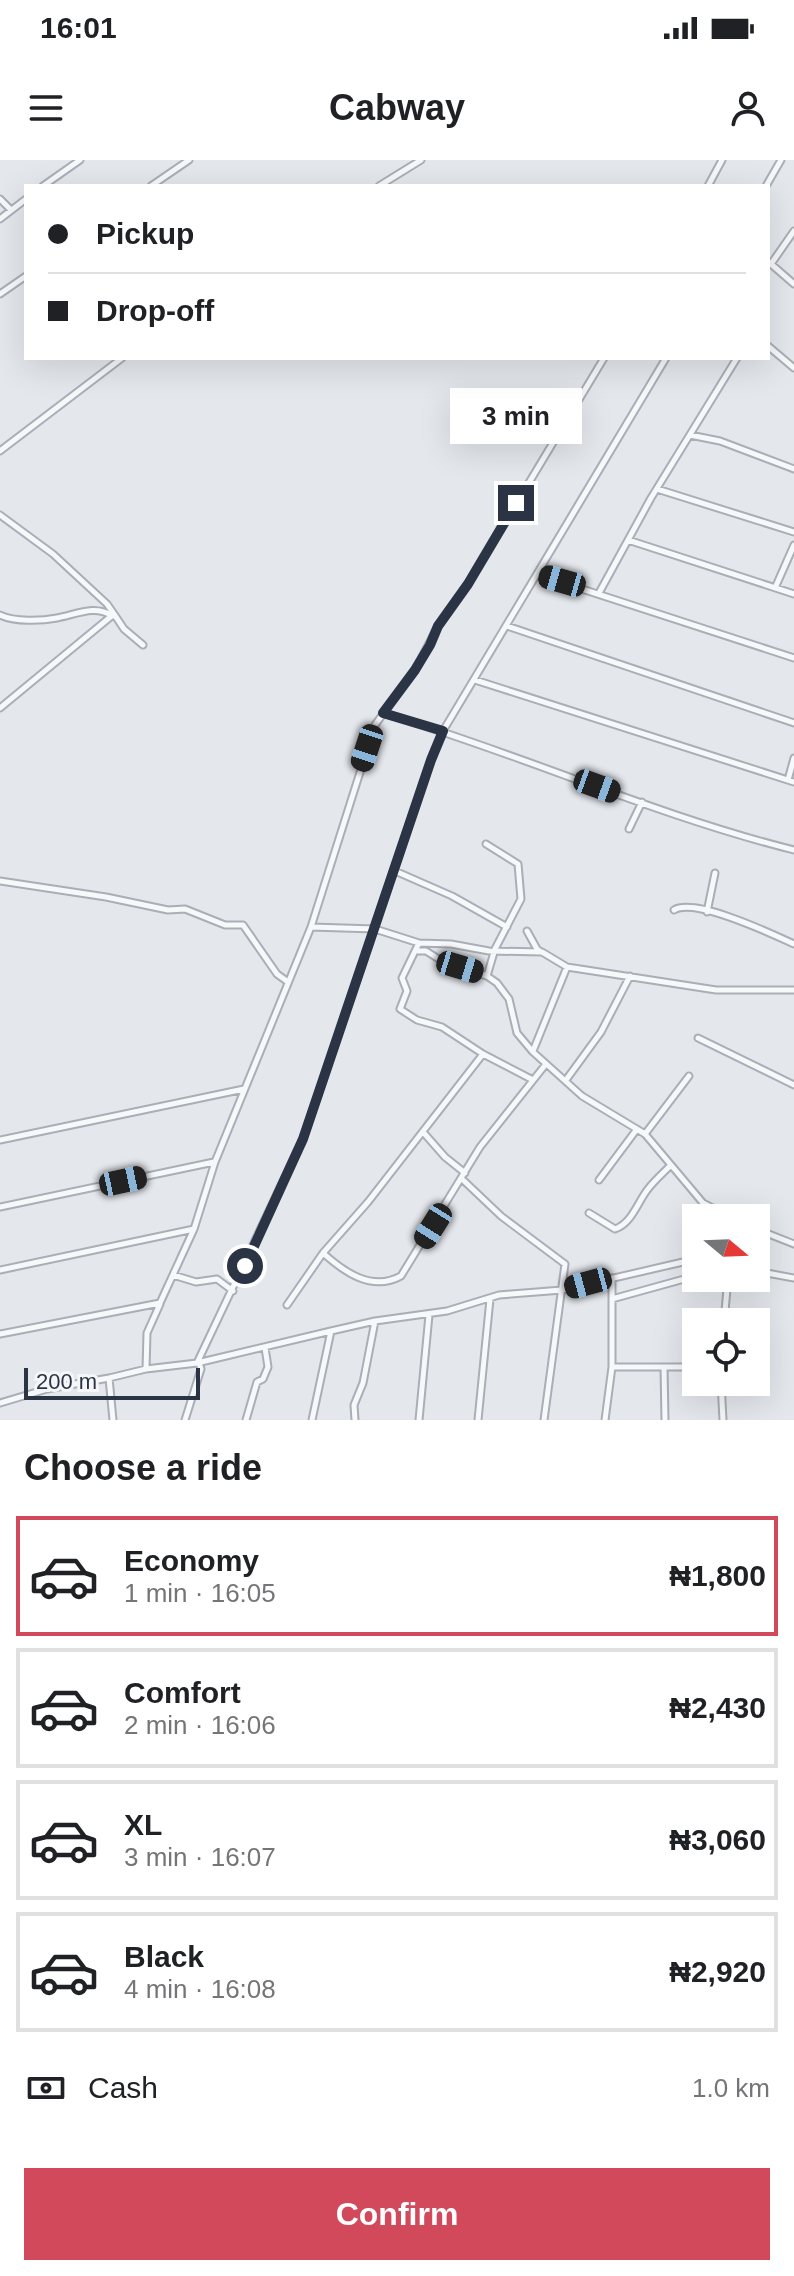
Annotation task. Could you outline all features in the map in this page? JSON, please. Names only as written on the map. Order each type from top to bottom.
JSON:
[{"type":"street","points":[[46,184],[80,160]]},
{"type":"street","points":[[154,184],[189,160]]},
{"type":"street","points":[[382,184],[421,160]]},
{"type":"street","points":[[709,184],[722,160]]},
{"type":"street","points":[[767,184],[781,160]]},
{"type":"street","points":[[0,199],[11,210]]},
{"type":"street","points":[[0,219],[24,200]]},
{"type":"street","points":[[770,262],[794,231]]},
{"type":"street","points":[[770,264],[794,284]]},
{"type":"street","points":[[0,294],[24,277]]},
{"type":"street","points":[[770,348],[794,368]]},
{"type":"street","points":[[0,451],[119,360]]},
{"type":"street","points":[[146,1369],[147,1333],[194,1229],[215,1162],[311,927],[375,725],[415,670],[438,626],[468,584],[603,360]]},
{"type":"street","points":[[198,1363],[303,1139],[443,731],[665,360]]},
{"type":"street","points":[[599,593],[627,540],[736,360]]},
{"type":"street","points":[[690,435],[720,441],[794,469]]},
{"type":"street","points":[[657,489],[794,532]]},
{"type":"street","points":[[0,515],[53,554],[107,604],[124,629],[143,645]]},
{"type":"street","points":[[627,540],[794,594]]},
{"type":"street","points":[[775,588],[794,545]]},
{"type":"street","points":[[539,575],[794,658]]},
{"type":"street","points":[[0,615],[55,619],[95,611],[113,615]]},
{"type":"street","points":[[0,708],[113,615]]},
{"type":"street","points":[[507,626],[794,723]]},
{"type":"street","points":[[475,680],[791,782],[794,758]]},
{"type":"street","points":[[383,713],[443,731],[642,802],[794,850]]},
{"type":"street","points":[[629,829],[642,802]]},
{"type":"street","points":[[486,844],[514,860],[519,867],[521,899],[495,949],[487,976]]},
{"type":"street","points":[[395,871],[452,896],[507,927]]},
{"type":"street","points":[[707,912],[715,873]]},
{"type":"street","points":[[0,881],[168,910],[185,909],[225,925],[243,925],[277,974],[288,982]]},
{"type":"street","points":[[674,910],[685,907],[735,917],[794,944]]},
{"type":"street","points":[[311,927],[375,929],[419,943],[451,944],[489,951],[542,952]]},
{"type":"street","points":[[527,931],[537,949],[567,967],[716,990],[794,990]]},
{"type":"street","points":[[419,943],[402,978],[407,991],[400,1009],[417,1020],[442,1027],[483,1054],[533,1080]]},
{"type":"street","points":[[415,951],[426,951],[445,963],[487,976],[507,994],[515,1029],[533,1052],[599,1108],[645,1134],[705,1204]]},
{"type":"street","points":[[533,1052],[567,967]]},
{"type":"street","points":[[566,1080],[601,1032],[630,976]]},
{"type":"street","points":[[698,1038],[794,1085]]},
{"type":"street","points":[[287,1305],[323,1253],[368,1202],[483,1054]]},
{"type":"street","points":[[323,1253],[344,1272],[378,1283],[398,1278],[480,1147],[546,1064]]},
{"type":"street","points":[[645,1134],[689,1076]]},
{"type":"street","points":[[0,1140],[244,1089]]},
{"type":"street","points":[[599,1180],[637,1129]]},
{"type":"street","points":[[423,1132],[501,1216],[565,1264],[544,1420]]},
{"type":"street","points":[[0,1207],[215,1162]]},
{"type":"street","points":[[589,1213],[615,1229],[620,1228],[638,1207],[647,1190],[671,1165]]},
{"type":"street","points":[[0,1270],[194,1229]]},
{"type":"street","points":[[770,1235],[794,1244]]},
{"type":"street","points":[[0,1403],[47,1389],[146,1369],[198,1363],[375,1321],[429,1315],[499,1295],[562,1290],[682,1262]]},
{"type":"street","points":[[770,1274],[794,1278]]},
{"type":"street","points":[[173,1275],[196,1282],[217,1279],[233,1291]]},
{"type":"street","points":[[605,1420],[612,1367],[612,1278]]},
{"type":"street","points":[[612,1299],[682,1280]]},
{"type":"street","points":[[478,1420],[490,1299]]},
{"type":"street","points":[[0,1334],[160,1303]]},
{"type":"street","points":[[419,1420],[429,1315]]},
{"type":"street","points":[[355,1420],[354,1405],[363,1383],[375,1321]]},
{"type":"street","points":[[312,1420],[331,1331]]},
{"type":"street","points":[[246,1420],[257,1382],[263,1379],[268,1367],[265,1348]]},
{"type":"street","points":[[185,1420],[201,1369],[198,1363]]},
{"type":"street","points":[[612,1367],[682,1367]]},
{"type":"street","points":[[664,1367],[665,1420]]},
{"type":"street","points":[[109,1378],[113,1420]]},
{"type":"street","points":[[722,1396],[723,1420]]},
{"type":"route","points":[[245,1266],[303,1139],[443,731],[383,713],[415,670],[438,626],[468,584],[516,503]]}]
